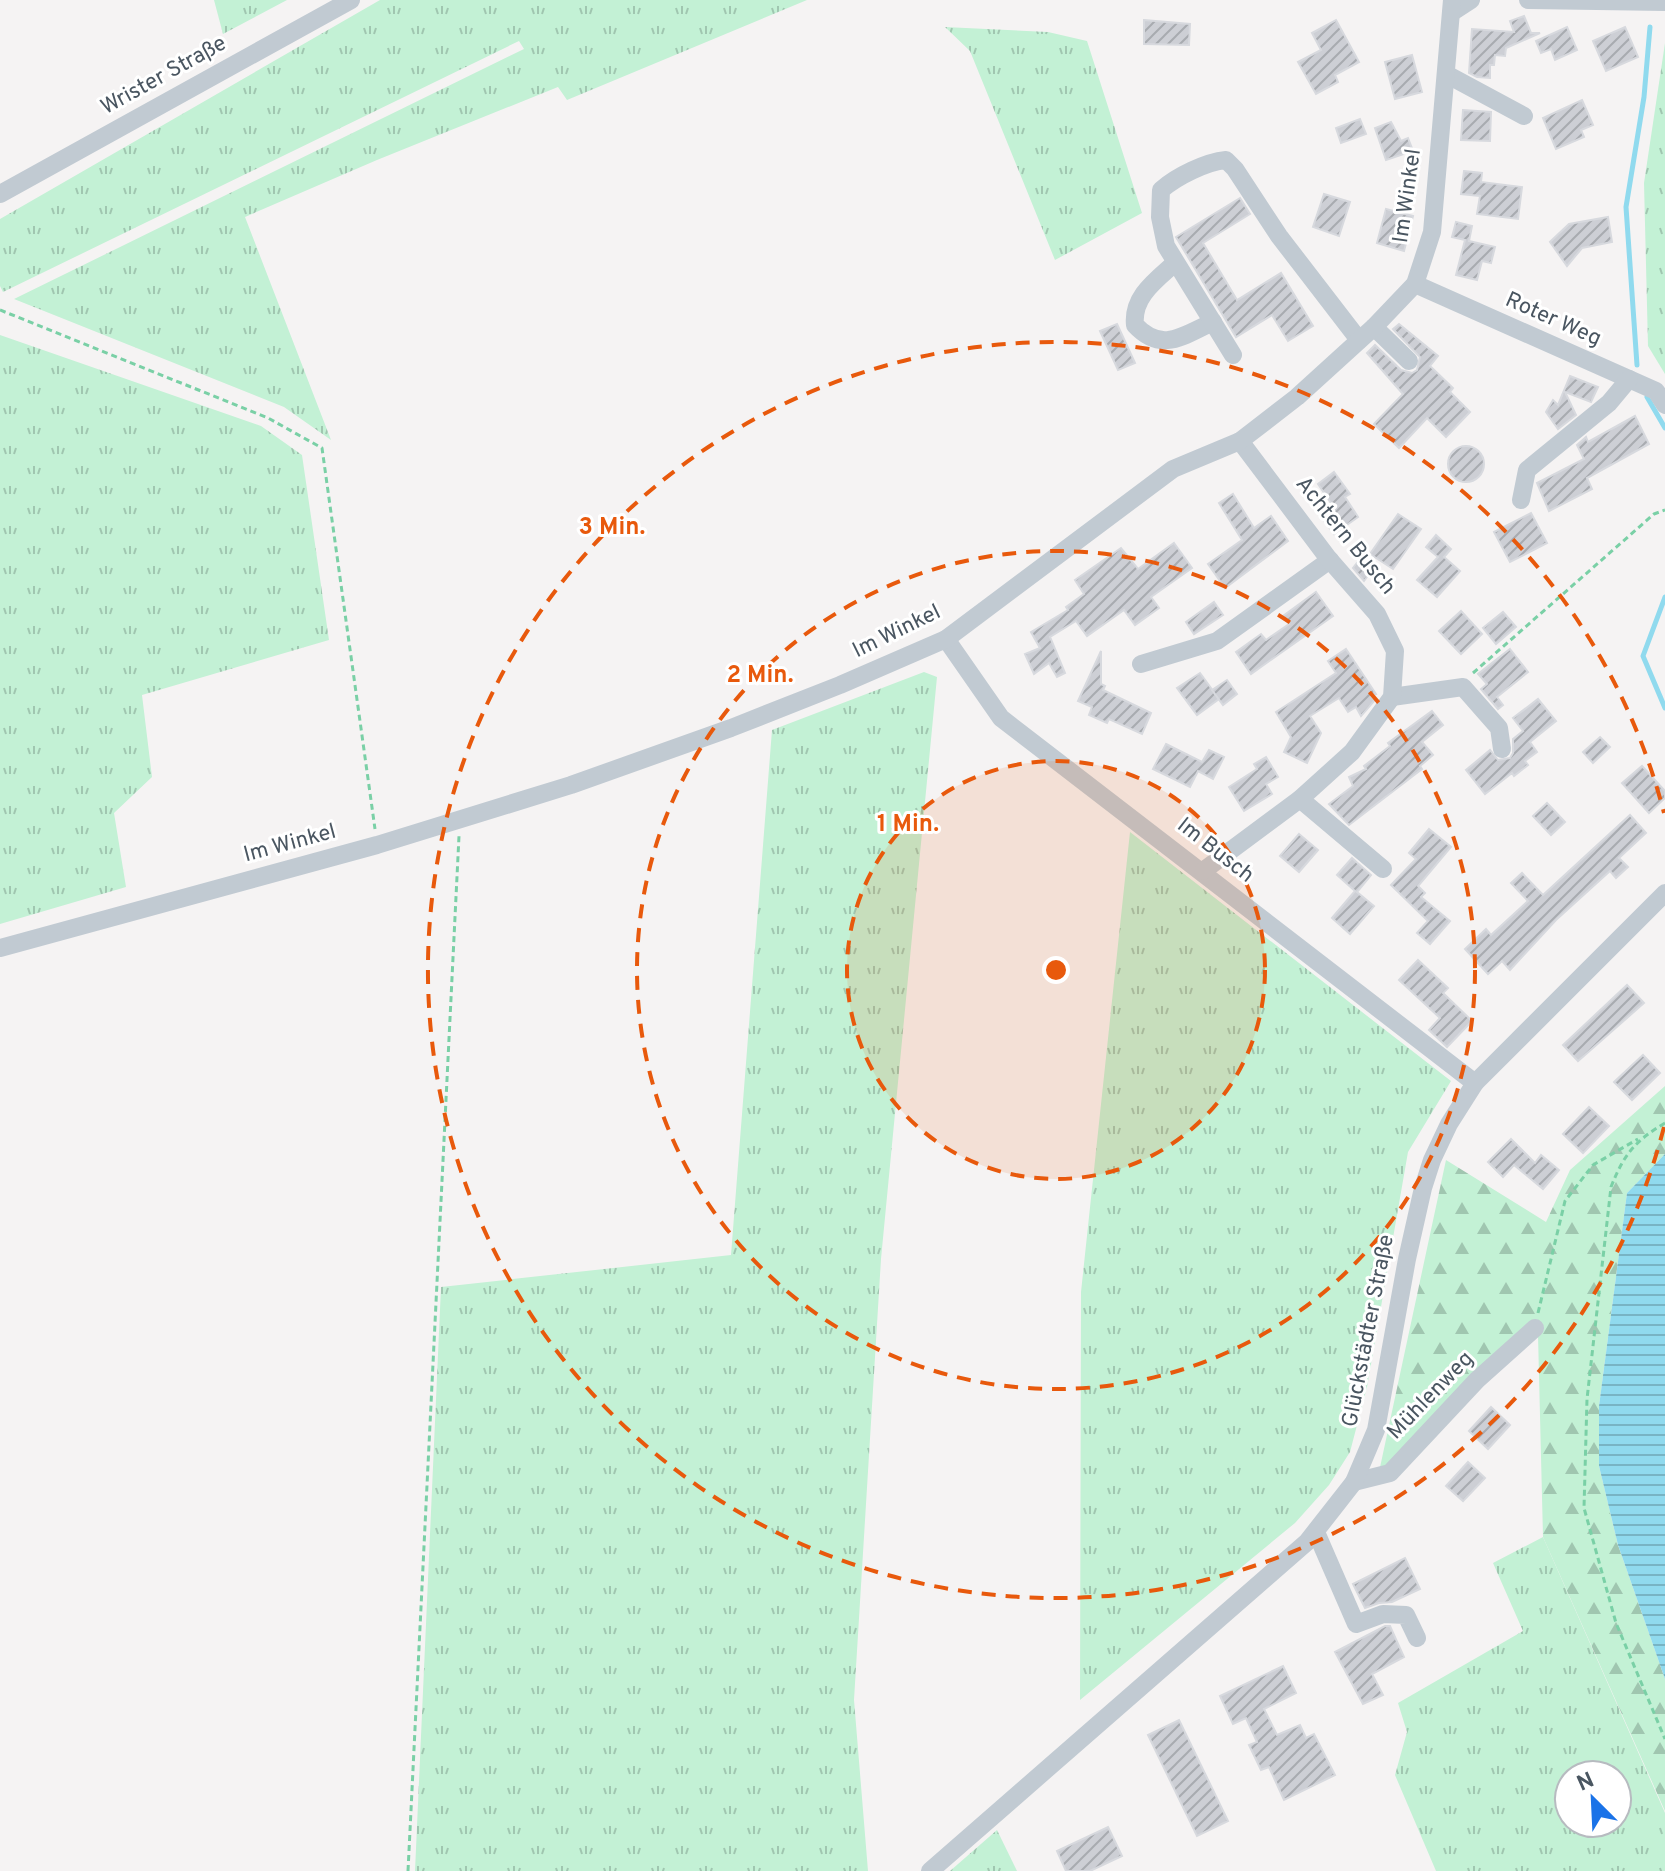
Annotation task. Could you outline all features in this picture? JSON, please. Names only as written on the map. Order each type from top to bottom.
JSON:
[{"type":"street","name":"Wrister Straße","points":[[0,194],[351,0]]},
{"type":"street","name":"Im Winkel","points":[[0,948],[377,845],[571,785],[731,728],[946,639],[1173,469],[1240,441],[1297,397],[1374,327],[1415,284],[1432,232],[1452,6],[1471,0]]},
{"type":"street","points":[[1528,0],[1665,2]]},
{"type":"street","points":[[1446,74],[1524,116]]},
{"type":"street","points":[[1233,355],[1166,246],[1160,217],[1161,190],[1215,161],[1226,160],[1235,169],[1279,236],[1359,340]]},
{"type":"street","points":[[1175,263],[1138,300],[1134,312],[1135,325],[1152,341],[1164,341],[1178,339],[1213,322]]},
{"type":"street","name":"Roter Weg","points":[[1415,284],[1656,391],[1665,405]]},
{"type":"street","points":[[1374,327],[1409,361]]},
{"type":"street","points":[[1521,500],[1527,470],[1609,403],[1629,379]]},
{"type":"street","name":"Achtern Busch","points":[[1240,441],[1330,560],[1377,614],[1395,651],[1392,697]]},
{"type":"street","points":[[1141,664],[1217,641],[1330,560]]},
{"type":"street","name":"Im Busch","points":[[946,639],[1001,718],[1475,1083]]},
{"type":"street","points":[[1203,871],[1300,799],[1352,752],[1392,697],[1463,687],[1499,728],[1502,749]]},
{"type":"street","points":[[1300,799],[1383,869]]},
{"type":"street","name":"Glückstädter Straße","points":[[930,1871],[1316,1532],[1354,1482],[1376,1430],[1423,1188],[1449,1124],[1475,1083],[1665,893]]},
{"type":"street","name":"Mühlenweg","points":[[1354,1482],[1390,1473],[1477,1380],[1535,1328]]},
{"type":"street","points":[[1316,1532],[1356,1624],[1383,1614],[1406,1615],[1417,1638]]},
{"type":"path","points":[[0,310],[268,418],[322,448],[377,845]]},
{"type":"path","points":[[1471,674],[1654,514],[1665,510]]},
{"type":"path","points":[[408,1871],[460,820]]},
{"type":"path","points":[[1535,1328],[1565,1201],[1593,1165],[1665,1123]]},
{"type":"path","points":[[1639,1139],[1621,1162],[1611,1187],[1587,1399],[1584,1508],[1616,1623],[1665,1739]]},
{"type":"green space","points":[[214,0],[287,0],[223,34]]},
{"type":"green space","points":[[380,0],[807,0],[567,100],[558,87],[245,217],[331,440],[284,407],[14,299],[524,49],[519,41],[3,292],[0,286],[0,219]]},
{"type":"green space","points":[[945,27],[1048,32],[1087,41],[1142,213],[1055,260],[970,51]]},
{"type":"green space","points":[[1665,43],[1665,374],[1648,346],[1644,183]]},
{"type":"green space","points":[[0,335],[261,426],[302,455],[329,640],[142,695],[152,777],[114,813],[126,887],[0,924]]},
{"type":"green space","points":[[924,672],[937,677],[881,1259],[854,1700],[868,1871],[415,1871],[441,1287],[731,1255],[772,730]]},
{"type":"green space","points":[[1130,832],[1451,1081],[1408,1152],[1367,1387],[1350,1452],[1329,1485],[1295,1523],[1080,1700],[1081,1292]]},
{"type":"green space","points":[[1665,1086],[1665,1154],[1627,1193],[1599,1406],[1599,1466],[1618,1545],[1665,1679],[1665,1811],[1543,1537],[1538,1335],[1379,1472],[1446,1160],[1546,1222],[1570,1170]]},
{"type":"green space","points":[[1543,1537],[1665,1813],[1665,1871],[1436,1871],[1395,1775],[1407,1732],[1398,1703],[1523,1631],[1493,1563]]},
{"type":"green space","points":[[997,1830],[1017,1871],[950,1871]]},
{"type":"water","points":[[1665,1154],[1665,1679],[1618,1545],[1599,1466],[1599,1406],[1627,1193]]},
{"type":"building","points":[[1524,16],[1531,33],[1540,33],[1506,48],[1505,56],[1495,55],[1494,65],[1490,65],[1490,78],[1469,73],[1472,29],[1514,32],[1510,21]]},
{"type":"building","points":[[1144,20],[1190,24],[1189,45],[1144,44]]},
{"type":"building","points":[[1336,20],[1359,62],[1335,75],[1338,82],[1316,94],[1298,62],[1321,50],[1312,33]]},
{"type":"building","points":[[1567,27],[1577,50],[1555,60],[1551,49],[1541,53],[1536,41]]},
{"type":"building","points":[[1625,27],[1638,57],[1606,71],[1593,41]]},
{"type":"building","points":[[1412,55],[1422,92],[1395,99],[1385,62]]},
{"type":"building","points":[[1582,100],[1593,125],[1581,130],[1584,137],[1556,149],[1543,118]]},
{"type":"building","points":[[1463,110],[1491,112],[1490,141],[1461,140]]},
{"type":"building","points":[[1360,119],[1366,134],[1341,143],[1336,128]]},
{"type":"building","points":[[1391,122],[1401,141],[1408,138],[1413,151],[1386,160],[1375,128]]},
{"type":"building","points":[[1464,171],[1482,173],[1481,182],[1522,187],[1518,219],[1477,214],[1480,196],[1461,194]]},
{"type":"building","points":[[1324,194],[1350,202],[1339,236],[1313,227]]},
{"type":"building","points":[[1240,198],[1250,214],[1203,243],[1237,300],[1281,273],[1313,326],[1288,341],[1272,315],[1236,337],[1176,237]]},
{"type":"building","points":[[1386,209],[1413,216],[1404,251],[1377,243]]},
{"type":"building","points":[[1608,217],[1612,242],[1582,248],[1567,266],[1550,242],[1569,224]]},
{"type":"building","points":[[1456,222],[1472,226],[1469,241],[1495,247],[1491,263],[1482,261],[1477,280],[1456,275],[1465,240],[1452,237]]},
{"type":"building","points":[[1117,324],[1135,363],[1118,370],[1100,331]]},
{"type":"building","points":[[1399,324],[1438,356],[1430,366],[1453,388],[1450,392],[1470,412],[1446,437],[1427,418],[1399,448],[1374,424],[1403,394],[1367,353],[1375,345],[1401,370],[1412,373],[1417,370],[1420,357],[1393,329]]},
{"type":"building","points":[[1570,376],[1598,387],[1591,402],[1565,392],[1576,415],[1558,429],[1546,412],[1553,400],[1558,405]]},
{"type":"building","points":[[1635,416],[1649,444],[1587,478],[1592,489],[1549,511],[1537,483],[1584,459],[1577,445],[1586,437],[1588,442]]},
{"type":"building","points":[[1466,446],[1479,451],[1484,464],[1479,477],[1466,482],[1453,477],[1448,464],[1453,451]]},
{"type":"building","points":[[1334,472],[1350,494],[1345,497],[1358,517],[1334,534],[1320,515],[1333,506],[1318,484]]},
{"type":"building","points":[[1233,494],[1254,528],[1271,516],[1288,541],[1225,588],[1208,564],[1242,540],[1219,503]]},
{"type":"building","points":[[1531,513],[1547,543],[1510,562],[1494,532]]},
{"type":"building","points":[[1398,514],[1421,529],[1393,569],[1370,554]]},
{"type":"building","points":[[1436,535],[1451,549],[1444,557],[1460,571],[1437,597],[1417,580],[1438,557],[1426,547]]},
{"type":"building","points":[[1174,543],[1192,568],[1151,597],[1159,608],[1135,625],[1124,610],[1087,636],[1076,621],[1050,637],[1065,673],[1057,677],[1049,663],[1034,674],[1025,654],[1040,648],[1031,632],[1068,610],[1066,607],[1084,594],[1075,580],[1121,548],[1138,569]]},
{"type":"building","points":[[1357,563],[1370,573],[1364,581],[1353,568]]},
{"type":"building","points":[[1316,592],[1333,616],[1251,674],[1236,652],[1261,634],[1266,640],[1289,624],[1283,616]]},
{"type":"building","points":[[1214,602],[1223,615],[1194,634],[1186,622]]},
{"type":"building","points":[[1461,611],[1482,634],[1461,654],[1439,631]]},
{"type":"building","points":[[1503,612],[1516,627],[1496,644],[1483,628]]},
{"type":"building","points":[[1346,649],[1376,694],[1372,696],[1375,700],[1361,716],[1356,707],[1348,712],[1339,698],[1310,716],[1321,733],[1307,763],[1284,752],[1291,737],[1276,712],[1336,673],[1328,661]]},
{"type":"building","points":[[1510,649],[1528,672],[1497,697],[1503,705],[1498,709],[1481,689],[1487,684],[1478,674]]},
{"type":"building","points":[[1101,651],[1103,690],[1151,713],[1142,734],[1109,719],[1107,723],[1089,715],[1092,707],[1078,701]]},
{"type":"building","points":[[1200,673],[1219,699],[1197,715],[1177,688]]},
{"type":"building","points":[[1227,680],[1237,694],[1223,705],[1212,690]]},
{"type":"building","points":[[1538,699],[1556,721],[1530,742],[1537,752],[1525,761],[1528,765],[1485,794],[1466,770],[1490,750],[1498,760],[1510,758],[1513,739],[1523,731],[1513,718]]},
{"type":"building","points":[[1432,711],[1443,725],[1422,742],[1433,755],[1420,766],[1422,769],[1349,825],[1329,804],[1353,786],[1349,777],[1366,769],[1364,766],[1390,746],[1388,743]]},
{"type":"building","points":[[1600,737],[1610,747],[1593,763],[1583,752]]},
{"type":"building","points":[[1166,744],[1202,762],[1209,750],[1224,757],[1213,779],[1198,771],[1190,787],[1153,769]]},
{"type":"building","points":[[1266,757],[1278,777],[1266,784],[1272,794],[1244,811],[1229,787],[1257,769],[1254,764]]},
{"type":"building","points":[[1642,766],[1665,791],[1665,798],[1649,813],[1622,783]]},
{"type":"building","points":[[1547,803],[1565,822],[1551,835],[1533,816]]},
{"type":"building","points":[[1630,815],[1646,833],[1619,858],[1628,867],[1616,878],[1610,871],[1556,920],[1510,970],[1502,961],[1488,974],[1465,949],[1486,929],[1491,935],[1528,901],[1511,883],[1522,873],[1543,895]]},
{"type":"building","points":[[1429,829],[1451,847],[1418,886],[1425,893],[1421,897],[1450,921],[1430,944],[1417,933],[1428,921],[1391,885],[1416,859],[1409,853]]},
{"type":"building","points":[[1299,834],[1318,850],[1299,872],[1280,856]]},
{"type":"building","points":[[1352,858],[1371,875],[1357,892],[1374,906],[1350,934],[1332,918],[1355,891],[1337,875]]},
{"type":"building","points":[[1418,960],[1448,988],[1443,993],[1472,1021],[1447,1047],[1429,1030],[1440,1018],[1399,980]]},
{"type":"building","points":[[1627,985],[1644,1003],[1578,1061],[1563,1045]]},
{"type":"building","points":[[1643,1055],[1660,1073],[1632,1100],[1614,1082]]},
{"type":"building","points":[[1589,1107],[1609,1126],[1583,1153],[1563,1134]]},
{"type":"building","points":[[1511,1139],[1535,1163],[1541,1155],[1559,1170],[1543,1189],[1514,1165],[1503,1177],[1488,1162]]},
{"type":"building","points":[[1491,1407],[1510,1425],[1488,1449],[1469,1431]]},
{"type":"building","points":[[1468,1462],[1485,1478],[1463,1501],[1446,1486]]},
{"type":"building","points":[[1405,1558],[1420,1589],[1392,1602],[1365,1608],[1353,1584]]},
{"type":"building","points":[[1390,1626],[1404,1657],[1372,1674],[1383,1695],[1363,1704],[1335,1652]]},
{"type":"building","points":[[1283,1666],[1296,1693],[1264,1709],[1277,1735],[1300,1725],[1306,1738],[1314,1734],[1335,1775],[1284,1800],[1269,1767],[1261,1770],[1249,1745],[1257,1742],[1246,1718],[1233,1724],[1220,1696]]},
{"type":"building","points":[[1179,1720],[1228,1821],[1197,1836],[1148,1735]]},
{"type":"building","points":[[1108,1827],[1122,1856],[1090,1871],[1066,1871],[1057,1851]]},
{"type":"waterway","points":[[1637,365],[1626,207],[1644,97],[1650,27]]},
{"type":"waterway","points":[[1647,397],[1665,428]]},
{"type":"waterway","points":[[1665,597],[1643,656],[1665,708]]}]
